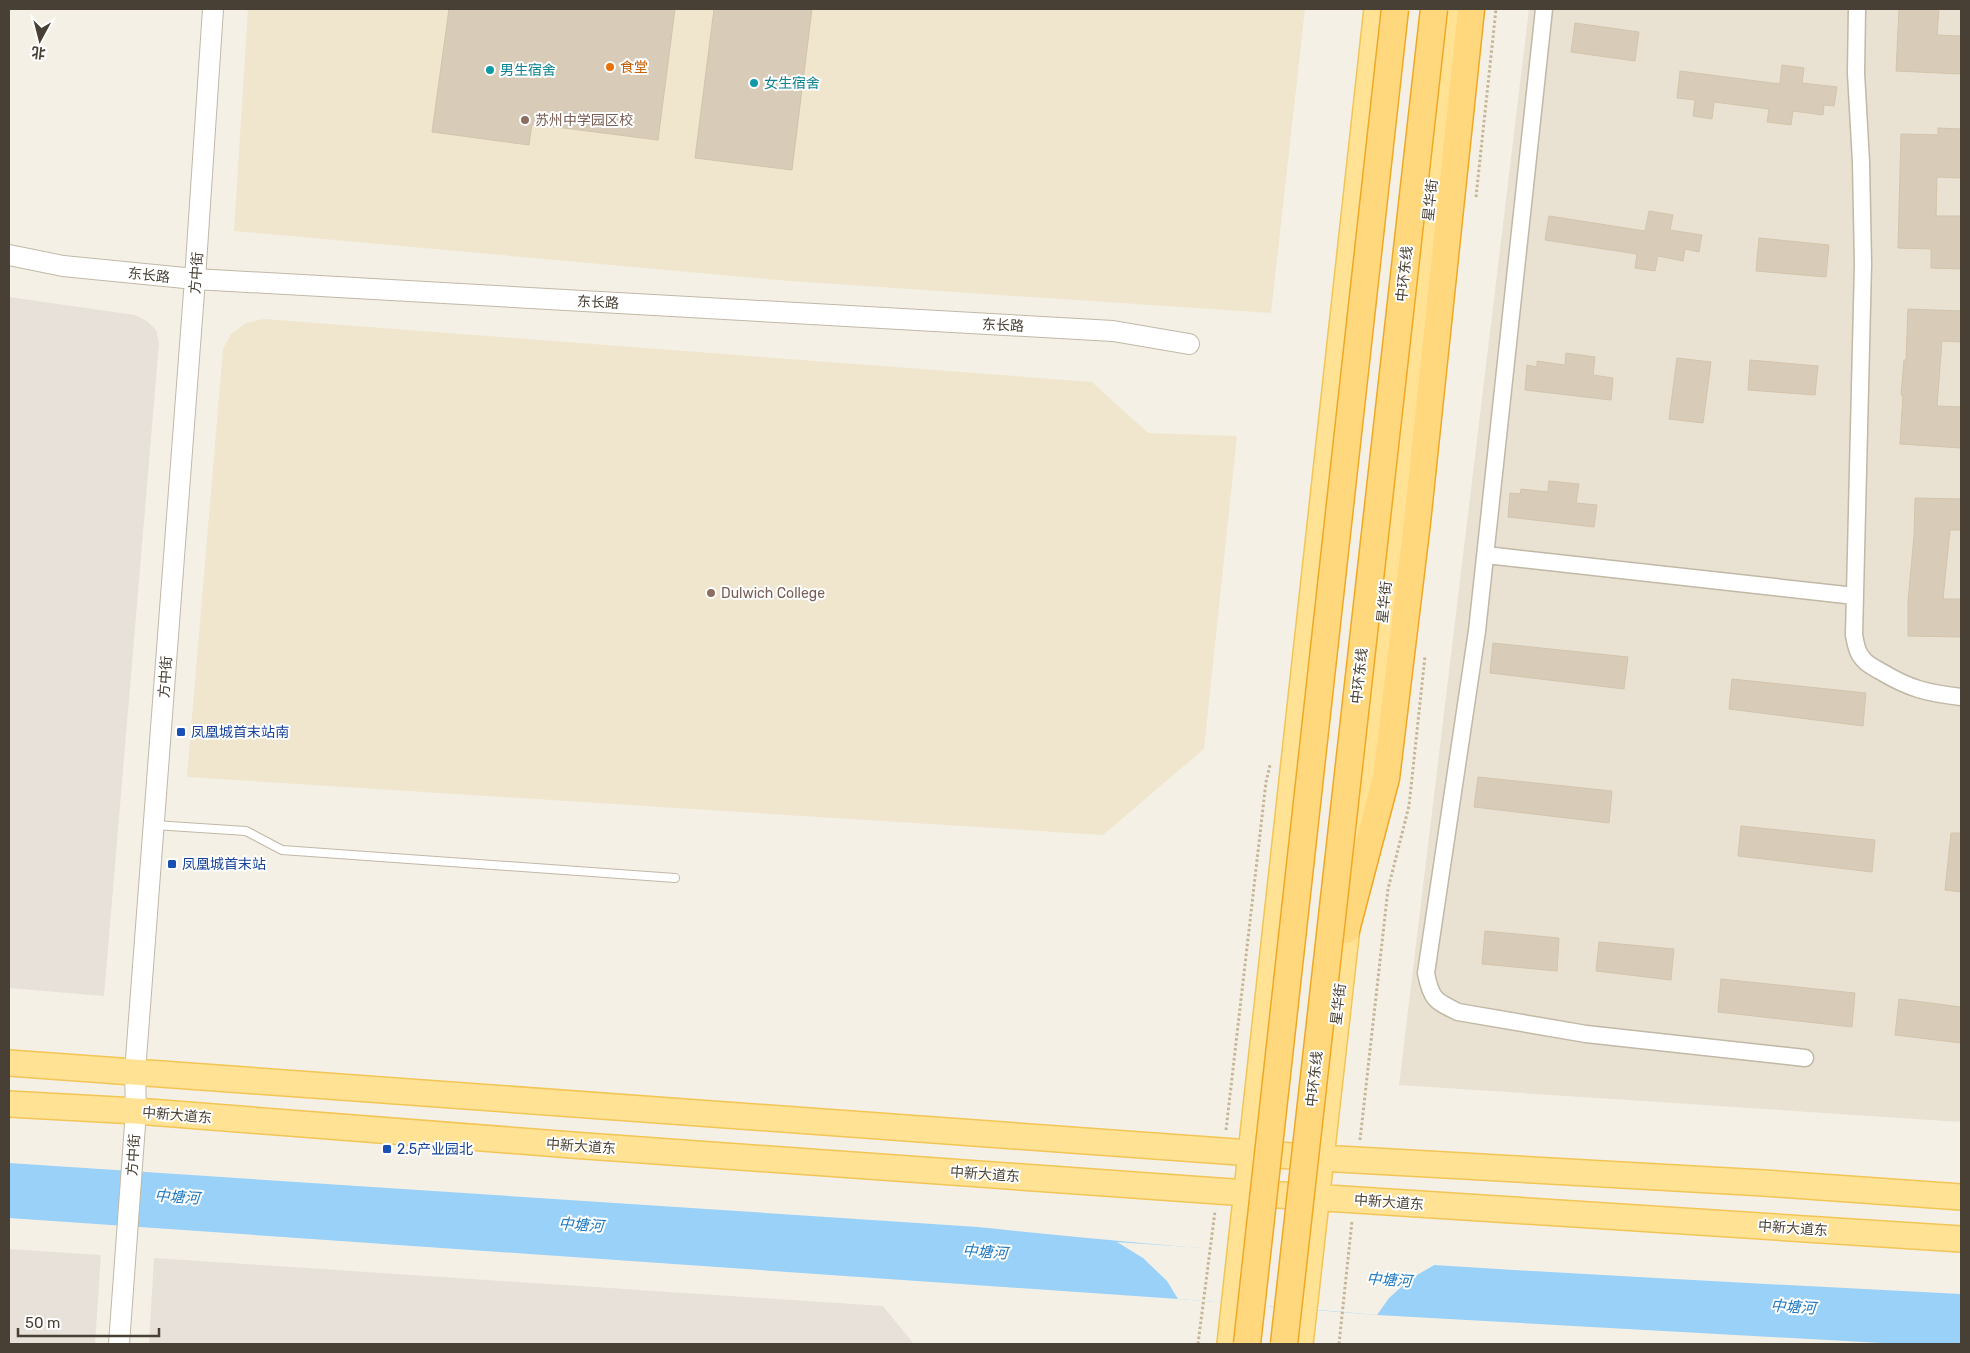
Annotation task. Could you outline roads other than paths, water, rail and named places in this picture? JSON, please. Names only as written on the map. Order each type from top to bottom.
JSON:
[{"type":"highway","points":[[1247,1344],[1395,9]]},
{"type":"highway","name":"中环东线","points":[[1284,1344],[1434,9]]},
{"type":"highway","points":[[1346,930],[1386,778],[1417,522],[1471,9]]},
{"type":"main road","points":[[1230,1344],[1377,9]]},
{"type":"main road","name":"星华街","points":[[1300,1344],[1451,9]]},
{"type":"main road","points":[[9,1064],[1320,1158],[1764,1183],[1961,1197]]},
{"type":"main road","name":"中新大道东","points":[[9,1104],[1246,1193],[1961,1239]]},
{"type":"street","name":"方中街","points":[[119,1344],[133,1164],[136,1112],[135,1072],[195,279],[213,9]]},
{"type":"street","points":[[1544,9],[1486,555],[1464,724],[1426,974],[1429,991],[1439,1002],[1458,1012],[1586,1034],[1805,1058]]},
{"type":"street","points":[[1857,9],[1856,73],[1861,162],[1863,264],[1854,635],[1856,649],[1864,661],[1909,687],[1928,693],[1961,697]]},
{"type":"street","name":"东长路","points":[[9,255],[63,266],[195,279],[1112,331],[1189,344]]},
{"type":"street","points":[[1486,555],[1855,596]]},
{"type":"lane","points":[[154,825],[246,831],[282,850],[676,878]]},
{"type":"water","name":"中塘河","points":[[9,1163],[978,1227],[1223,1250],[1346,1259],[1592,1275],[1961,1294],[1961,1344],[1899,1344],[1377,1315],[1178,1299],[9,1218]]},
{"type":"place","name":"食堂","points":[[610,67]]},
{"type":"place","name":"男生宿舍","points":[[490,70]]},
{"type":"place","name":"女生宿舍","points":[[754,83]]},
{"type":"place","name":"苏州中学园区校","points":[[525,120]]},
{"type":"place","name":"Dulwich College","points":[[711,593]]},
{"type":"place","name":"凤凰城首末站南","points":[[181,732]]},
{"type":"place","name":"凤凰城首末站","points":[[172,864]]},
{"type":"place","name":"2.5产业园北","points":[[387,1149]]}]
